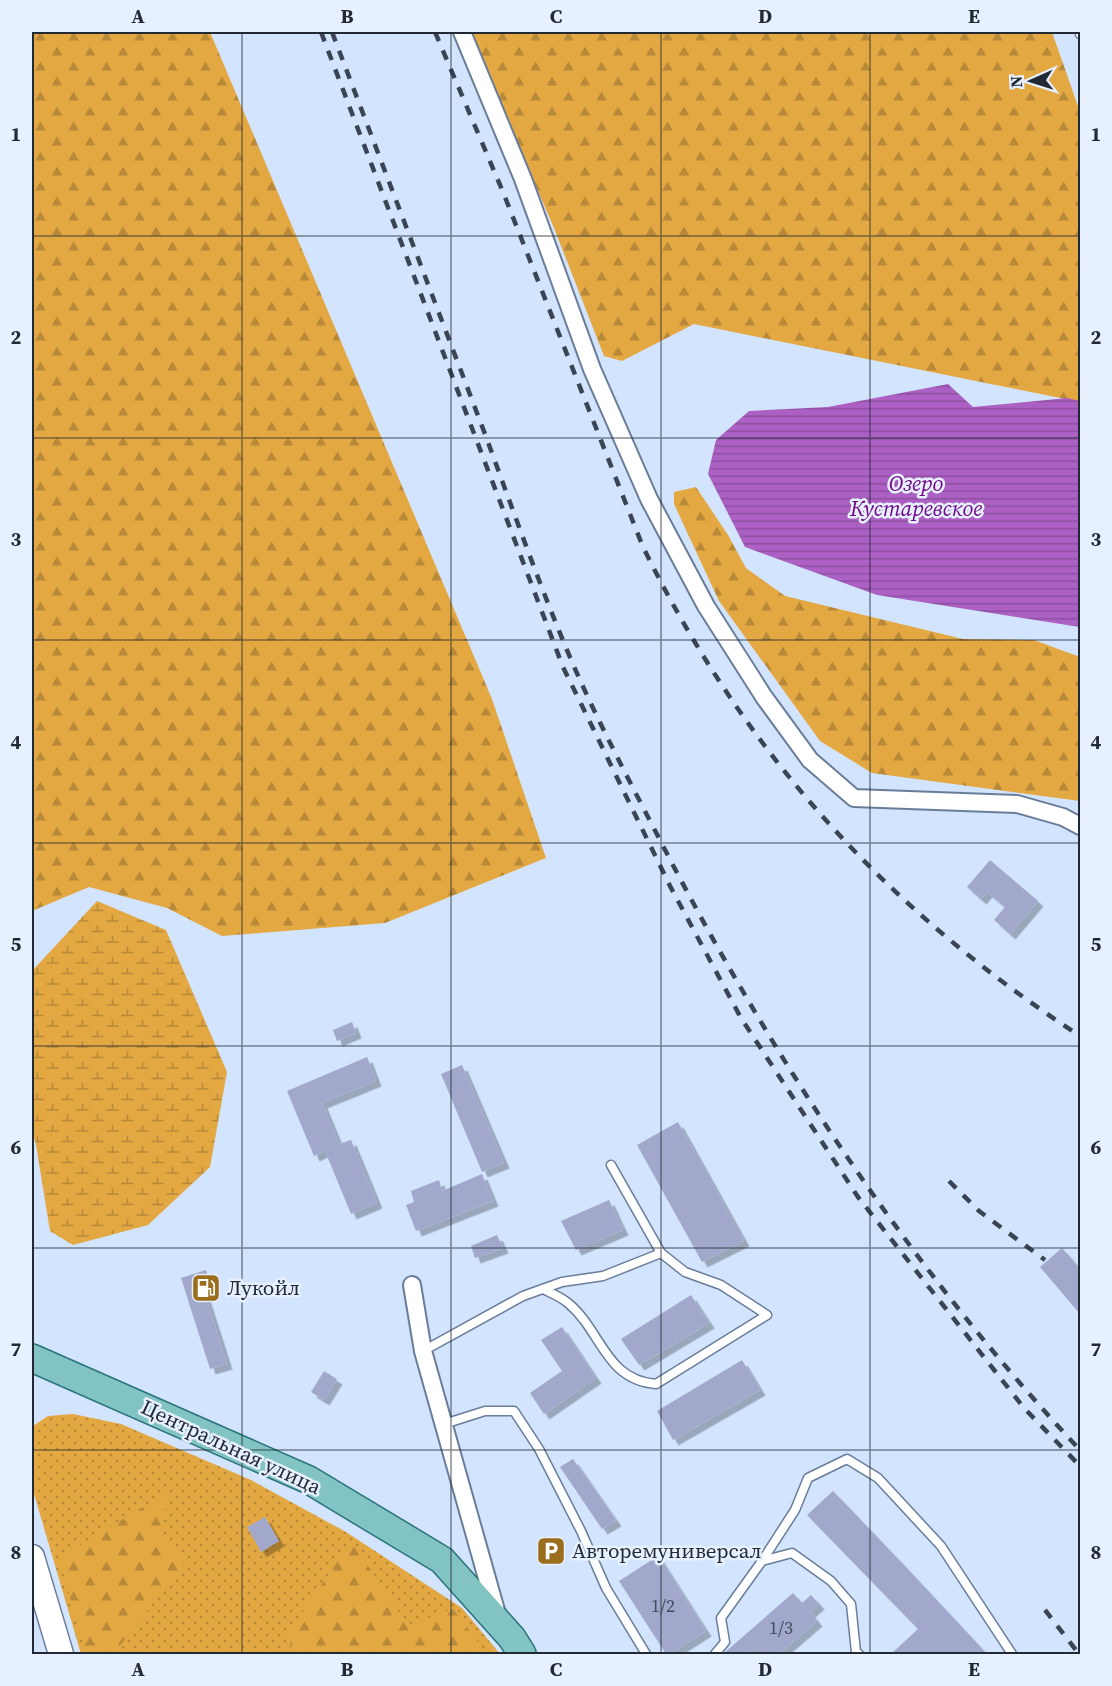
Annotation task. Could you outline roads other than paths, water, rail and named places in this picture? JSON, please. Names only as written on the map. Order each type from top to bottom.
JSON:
[{"type":"main road","name":"Центральная улица","points":[[32,1358],[309,1480],[442,1560],[500,1624],[522,1654]]},
{"type":"main road","points":[[32,1557],[61,1654]]},
{"type":"street","points":[[462,32],[523,179],[592,369],[649,499],[706,606],[764,697],[810,760],[855,798],[1017,804],[1063,817],[1080,826]]},
{"type":"street","points":[[412,1285],[423,1351],[500,1624]]},
{"type":"lane","points":[[543,1289],[567,1302],[617,1368],[639,1382],[656,1384],[768,1315],[722,1285],[685,1272],[661,1253],[610,1165]]},
{"type":"lane","points":[[423,1351],[523,1296],[562,1282],[603,1276],[661,1253]]},
{"type":"lane","points":[[444,1424],[485,1411],[514,1411],[555,1479],[606,1588],[646,1654]]},
{"type":"lane","points":[[715,1654],[725,1642],[721,1618],[795,1510],[807,1478],[847,1460],[879,1478],[941,1546],[1012,1654]]},
{"type":"lane","points":[[762,1561],[792,1552],[831,1581],[851,1604],[856,1652],[859,1654]]},
{"type":"water","name":"Озеро Кустаревское","points":[[948,384],[973,407],[1067,398],[1080,401],[1080,627],[877,595],[745,547],[708,474],[716,440],[749,411],[828,407]]},
{"type":"railway","points":[[321,32],[563,667],[670,886],[741,1018],[858,1197],[1024,1408],[1080,1466]]},
{"type":"railway","points":[[332,32],[560,634],[593,708],[662,844],[751,1006],[850,1161],[959,1310],[1080,1450]]},
{"type":"railway","points":[[435,32],[503,192],[643,547],[683,622],[727,693],[775,759],[827,822],[884,880],[945,936],[1010,987],[1080,1036]]},
{"type":"railway","points":[[949,1181],[979,1211],[1045,1260]]},
{"type":"railway","points":[[1045,1610],[1079,1654]]},
{"type":"place","name":"Лукойл","points":[[206,1288]]},
{"type":"place","name":"Авторемуниверсал","points":[[551,1551]]}]
